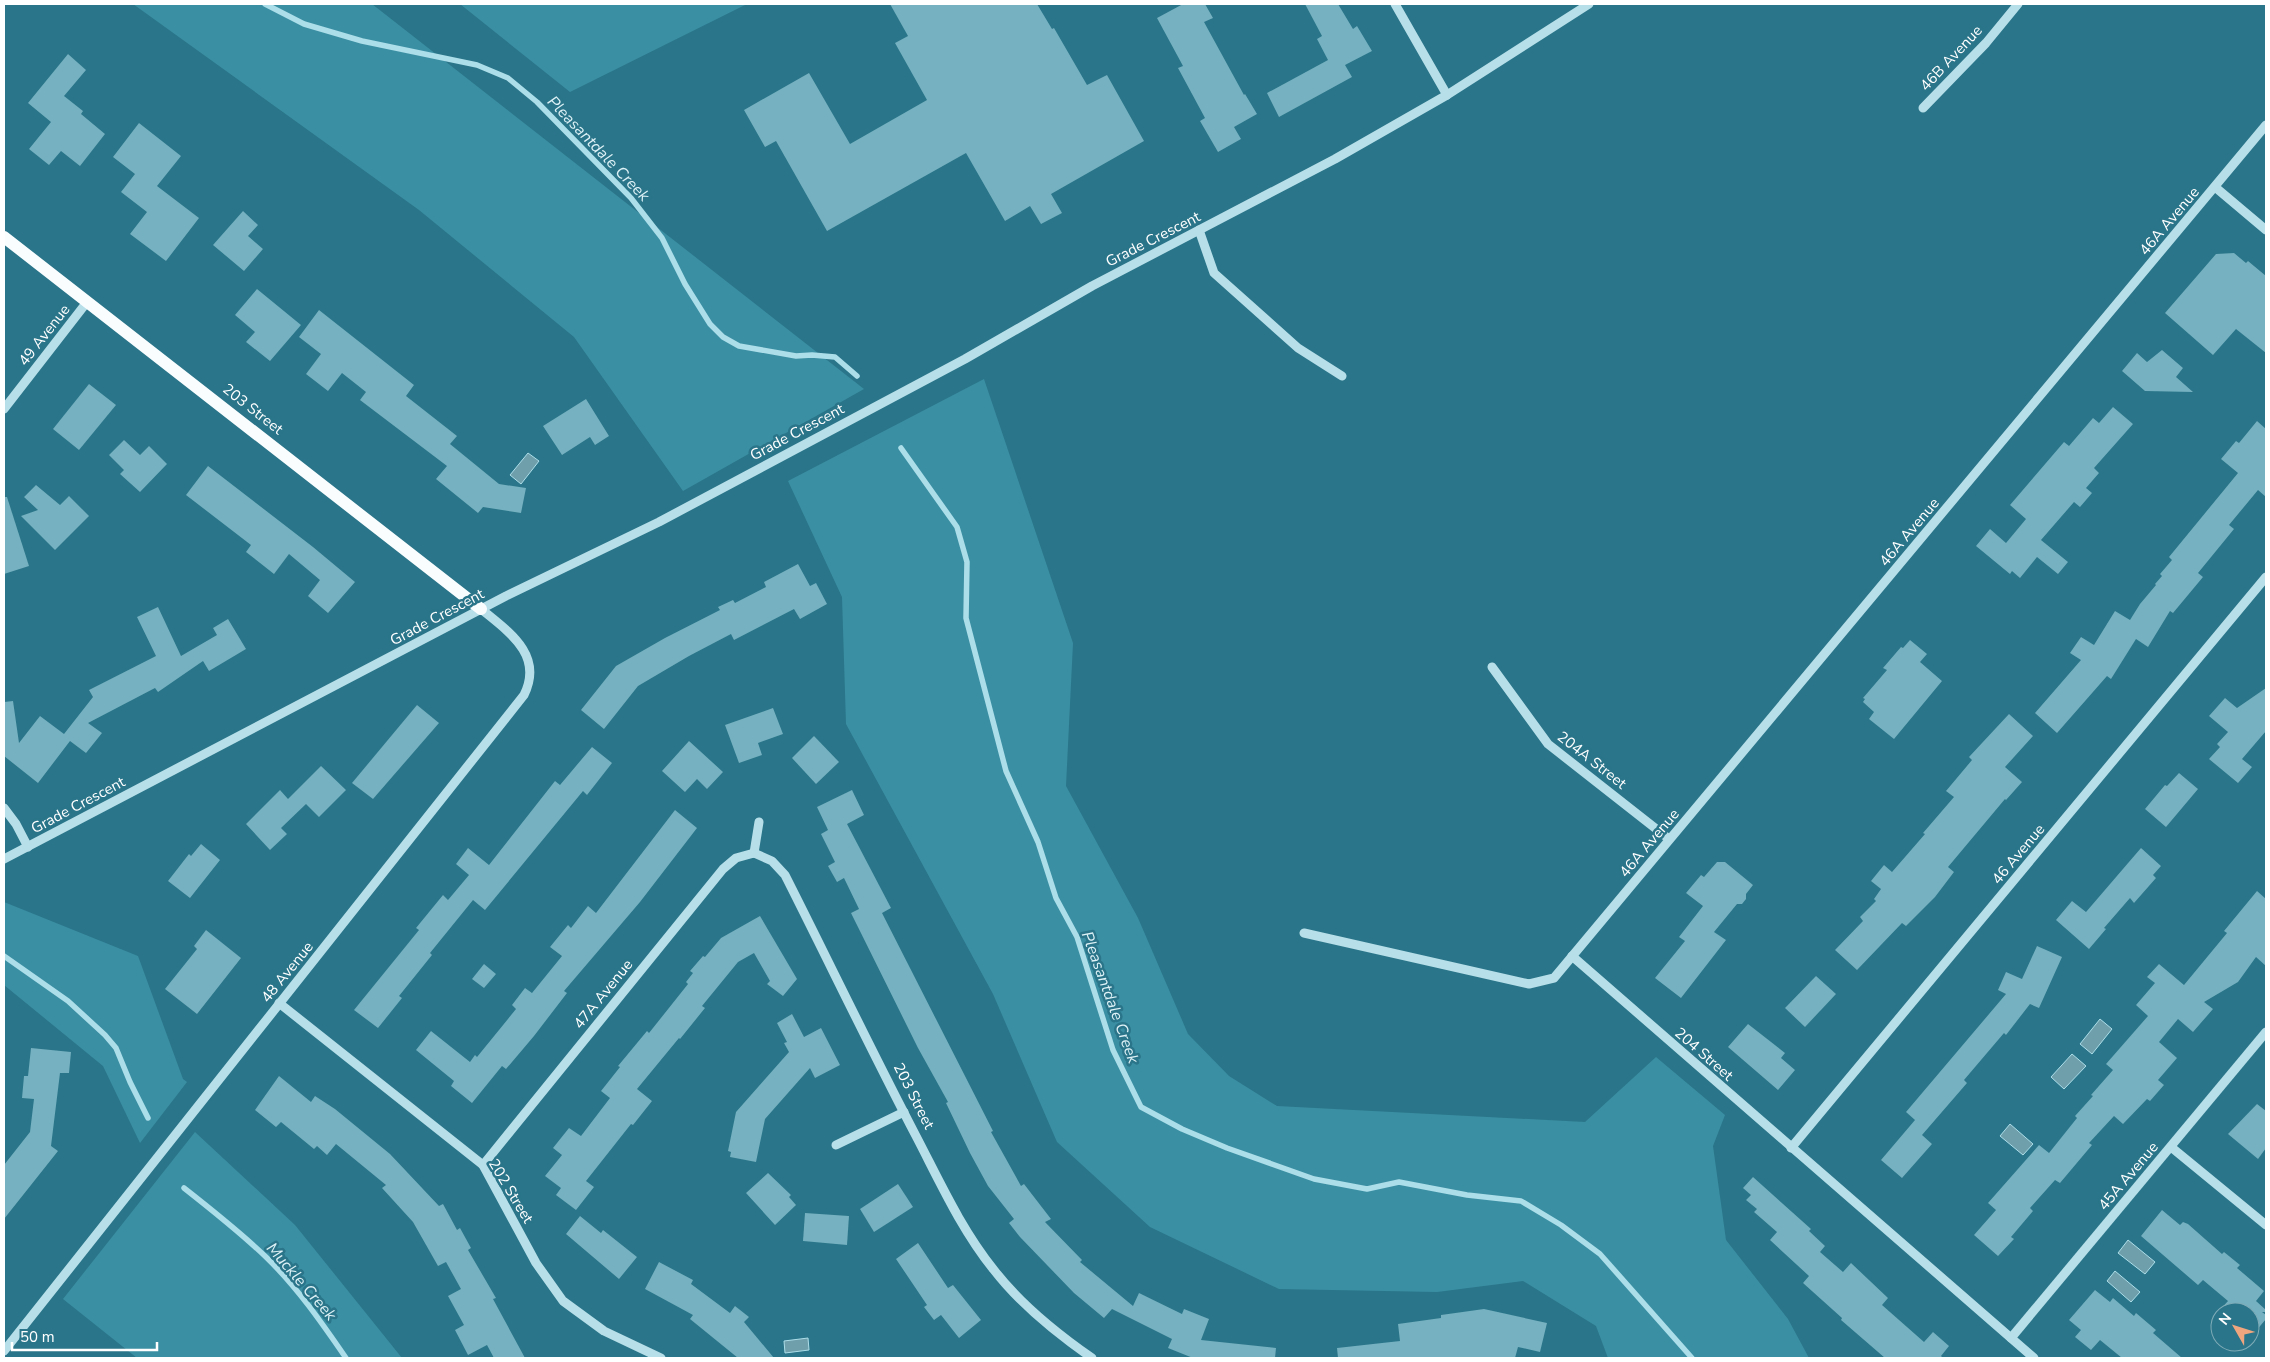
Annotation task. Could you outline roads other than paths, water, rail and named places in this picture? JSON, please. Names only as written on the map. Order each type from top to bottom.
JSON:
[{"type":"main road","name":"203 Street","points":[[4,237],[481,609]]},
{"type":"street","points":[[1395,4],[1447,95]]},
{"type":"street","name":"Grade Crescent","points":[[4,859],[481,609],[676,512],[965,359],[1092,286],[1335,159],[1447,95],[1589,4]]},
{"type":"street","name":"46B Avenue","points":[[1923,108],[1986,43],[2018,4]]},
{"type":"street","name":"46A Avenue","points":[[1572,956],[2266,125]]},
{"type":"street","points":[[2215,187],[2266,230]]},
{"type":"street","points":[[1200,230],[1214,273],[1298,348],[1342,376]]},
{"type":"street","name":"49 Avenue","points":[[4,409],[87,302]]},
{"type":"street","name":"46 Avenue","points":[[1791,1148],[2266,577]]},
{"type":"street","name":"48 Avenue","points":[[4,1351],[279,1003],[516,708],[531,682],[528,660],[518,639],[481,609]]},
{"type":"street","name":"204A Street","points":[[1492,667],[1548,744],[1669,840]]},
{"type":"street","points":[[4,808],[16,824],[28,847]]},
{"type":"street","points":[[754,853],[759,822]]},
{"type":"street","name":"203 Street","points":[[754,853],[772,861],[785,875],[964,1227],[994,1270],[1030,1309],[1092,1358]]},
{"type":"street","name":"47A Avenue","points":[[483,1165],[723,869],[736,858],[754,853]]},
{"type":"street","points":[[1304,933],[1529,984],[1554,978],[1572,956]]},
{"type":"street","name":"204 Street","points":[[1572,956],[2034,1358]]},
{"type":"street","name":"202 Street","points":[[279,1003],[483,1165],[536,1263],[563,1300],[604,1331],[661,1358]]},
{"type":"street","name":"45A Avenue","points":[[2011,1338],[2266,1032]]},
{"type":"street","points":[[836,1144],[904,1112]]},
{"type":"street","points":[[2171,1146],[2266,1225]]},
{"type":"waterway","name":"Pleasantdale Creek","points":[[265,4],[304,24],[362,41],[477,65],[508,78],[537,102],[631,198],[662,238],[685,284],[710,324],[723,337],[739,346],[796,356],[835,357],[857,376]]},
{"type":"waterway","name":"Pleasantdale Creek","points":[[901,448],[957,527],[967,562],[966,618],[1006,771],[1038,842],[1056,898],[1077,937],[1113,1050],[1141,1107],[1182,1129],[1227,1148],[1314,1179],[1367,1189],[1399,1182],[1467,1195],[1521,1201],[1561,1225],[1600,1254],[1692,1358]]},
{"type":"waterway","name":"Muckle Creek","points":[[4,956],[68,1001],[105,1035],[116,1048],[148,1118]]},
{"type":"waterway","name":"Muckle Creek","points":[[184,1188],[236,1230],[277,1269],[309,1306],[346,1358]]}]
